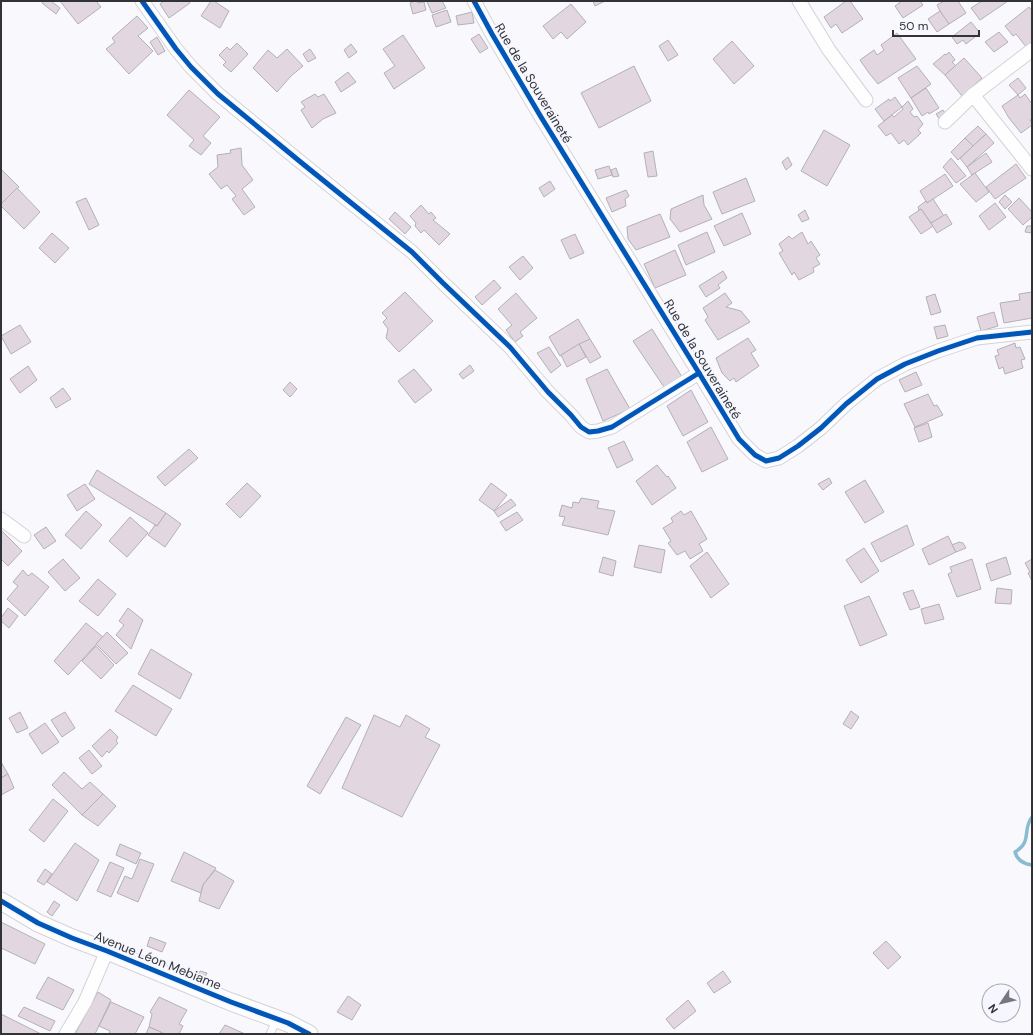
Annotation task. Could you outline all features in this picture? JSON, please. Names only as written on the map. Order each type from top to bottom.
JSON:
[{"type":"street","points":[[142,1],[176,49],[191,67],[218,94],[412,252],[510,347],[548,392],[581,427],[589,432],[612,427],[700,373]]},
{"type":"street","name":"Rue de la Souveraineté","points":[[474,1],[549,129],[700,373],[739,439],[755,455],[766,461],[779,458],[798,446],[821,428],[846,404],[877,379],[905,364],[977,338],[1032,332]]},
{"type":"street","points":[[799,1],[829,50],[866,100]]},
{"type":"street","points":[[945,122],[974,96],[1032,50]]},
{"type":"street","points":[[974,96],[1032,169]]},
{"type":"street","points":[[1,519],[24,536]]},
{"type":"street","name":"Avenue Léon Mebiame","points":[[1,902],[38,923],[72,938],[225,999],[274,1026],[288,1023],[309,1034]]},
{"type":"street","points":[[66,1034],[85,1002],[107,951]]},
{"type":"building","points":[[43,1],[51,1],[60,8],[56,14],[42,3]]},
{"type":"building","points":[[60,1],[96,1],[101,7],[78,24]]},
{"type":"building","points":[[164,1],[189,1],[190,3],[169,18],[160,4]]},
{"type":"building","points":[[211,1],[214,1],[229,11],[220,28],[201,16]]},
{"type":"building","points":[[418,1],[418,3],[424,2],[426,10],[413,14],[410,3]]},
{"type":"building","points":[[442,1],[446,8],[432,13],[427,2]]},
{"type":"building","points":[[593,1],[605,1],[595,6]]},
{"type":"building","points":[[846,1],[850,1],[863,19],[842,33],[836,24],[831,28],[824,17]]},
{"type":"building","points":[[902,1],[920,1],[923,5],[903,18],[895,6]]},
{"type":"building","points":[[944,1],[958,1],[966,13],[949,24],[937,5]]},
{"type":"building","points":[[982,1],[1008,1],[980,20],[971,8]]},
{"type":"building","points":[[571,4],[586,22],[567,39],[561,32],[553,39],[543,26]]},
{"type":"building","points":[[1029,7],[1032,11],[1032,44],[1027,48],[1016,34],[1013,36],[1005,26]]},
{"type":"building","points":[[447,10],[451,22],[436,27],[432,15]]},
{"type":"building","points":[[940,11],[949,24],[937,32],[928,19]]},
{"type":"building","points":[[472,12],[474,23],[458,25],[456,16]]},
{"type":"building","points":[[137,16],[148,28],[138,36],[153,51],[129,74],[106,49],[115,42],[112,38]]},
{"type":"building","points":[[971,22],[980,33],[966,44],[963,40],[957,44],[952,37]]},
{"type":"building","points":[[999,32],[1008,42],[994,52],[985,42]]},
{"type":"building","points":[[897,33],[916,59],[878,84],[860,60],[874,50],[877,55],[884,50],[881,45]]},
{"type":"building","points":[[479,34],[488,48],[480,53],[471,39]]},
{"type":"building","points":[[403,35],[425,68],[394,89],[384,73],[395,66],[383,49]]},
{"type":"building","points":[[157,37],[165,51],[158,55],[150,42]]},
{"type":"building","points":[[668,40],[678,55],[668,61],[659,46]]},
{"type":"building","points":[[732,41],[754,66],[734,84],[713,59]]},
{"type":"building","points":[[237,43],[248,54],[231,72],[223,65],[226,62],[219,55],[227,47],[230,50]]},
{"type":"building","points":[[351,44],[357,52],[349,58],[344,50]]},
{"type":"building","points":[[287,49],[303,66],[291,76],[277,92],[253,68],[268,50],[277,58]]},
{"type":"building","points":[[310,49],[316,58],[308,62],[303,54]]},
{"type":"building","points":[[949,52],[955,60],[952,62],[956,66],[945,75],[933,64]]},
{"type":"building","points":[[964,58],[982,78],[962,96],[945,75]]},
{"type":"building","points":[[634,66],[651,101],[599,128],[581,93]]},
{"type":"building","points":[[917,66],[931,84],[911,98],[898,78]]},
{"type":"building","points":[[348,72],[356,82],[341,92],[335,82]]},
{"type":"building","points":[[1018,78],[1026,88],[1018,95],[1009,85]]},
{"type":"building","points":[[926,88],[939,108],[922,116],[911,98]]},
{"type":"building","points":[[189,90],[220,117],[203,136],[211,143],[201,155],[189,146],[194,140],[167,115]]},
{"type":"building","points":[[315,94],[318,97],[324,94],[336,113],[323,119],[312,128],[301,110],[305,107],[301,102]]},
{"type":"building","points":[[1025,94],[1032,104],[1032,119],[1030,120],[1032,125],[1021,133],[1002,106],[1018,95],[1020,98]]},
{"type":"building","points":[[895,97],[902,107],[884,121],[875,109],[889,99],[890,101]]},
{"type":"building","points":[[908,101],[913,109],[910,112],[914,117],[917,116],[923,124],[918,130],[921,133],[908,145],[904,140],[899,144],[891,133],[886,136],[878,126],[892,115],[894,117],[903,109],[902,107]]},
{"type":"building","points":[[943,110],[947,116],[940,120],[936,114]]},
{"type":"building","points":[[978,126],[986,134],[973,146],[965,138]]},
{"type":"building","points":[[824,130],[850,145],[827,186],[801,171]]},
{"type":"building","points":[[986,134],[994,143],[967,167],[960,158]]},
{"type":"building","points":[[965,138],[973,146],[958,160],[951,152]]},
{"type":"building","points":[[241,148],[242,165],[253,180],[242,189],[255,207],[244,215],[232,199],[236,196],[227,185],[221,189],[209,174],[218,167],[217,155],[231,153],[230,150]]},
{"type":"building","points":[[653,151],[657,176],[648,177],[644,153]]},
{"type":"building","points":[[986,153],[992,162],[972,175],[967,167]]},
{"type":"building","points":[[788,157],[792,165],[786,170],[782,162]]},
{"type":"building","points":[[951,158],[966,176],[956,183],[943,167]]},
{"type":"building","points":[[1016,164],[1026,178],[995,199],[986,187]]},
{"type":"building","points":[[609,166],[612,175],[598,179],[595,170]]},
{"type":"building","points":[[616,168],[619,176],[613,177],[611,170]]},
{"type":"building","points":[[1,169],[19,187],[1,205]]},
{"type":"building","points":[[975,173],[989,192],[976,202],[960,184]]},
{"type":"building","points":[[945,174],[953,186],[927,203],[920,191]]},
{"type":"building","points":[[746,178],[755,201],[722,214],[713,192]]},
{"type":"building","points":[[550,181],[555,189],[544,197],[539,188]]},
{"type":"building","points":[[17,188],[40,212],[24,229],[1,206],[1,204]]},
{"type":"building","points":[[626,190],[629,196],[625,199],[626,206],[612,212],[606,198]]},
{"type":"building","points":[[703,195],[704,205],[712,219],[680,232],[670,219],[671,209]]},
{"type":"building","points":[[1005,195],[1012,202],[1005,209],[999,202]]},
{"type":"building","points":[[86,198],[99,225],[89,230],[76,202]]},
{"type":"building","points":[[1019,198],[1032,212],[1032,217],[1023,225],[1008,209]]},
{"type":"building","points":[[933,199],[944,216],[931,223],[918,207],[926,201],[927,203]]},
{"type":"building","points":[[995,203],[1006,217],[989,230],[979,216]]},
{"type":"building","points":[[421,205],[429,214],[431,212],[436,218],[433,220],[450,234],[439,245],[424,230],[421,233],[415,226],[416,223],[410,216]]},
{"type":"building","points":[[921,209],[933,226],[921,234],[909,217]]},
{"type":"building","points":[[805,210],[809,219],[802,222],[798,215]]},
{"type":"building","points":[[395,212],[411,227],[405,234],[389,219]]},
{"type":"building","points":[[742,213],[751,234],[724,246],[714,226]]},
{"type":"building","points":[[660,214],[670,237],[636,250],[628,239],[627,227]]},
{"type":"building","points":[[946,214],[952,224],[937,233],[931,223]]},
{"type":"building","points":[[1027,226],[1032,226],[1032,233],[1025,232]]},
{"type":"building","points":[[707,232],[715,252],[686,265],[678,245]]},
{"type":"building","points":[[802,232],[808,244],[811,241],[820,255],[816,258],[820,264],[813,268],[814,272],[799,280],[794,272],[792,275],[779,253],[783,251],[779,244],[789,236],[792,239]]},
{"type":"building","points":[[52,233],[69,248],[55,263],[39,248]]},
{"type":"building","points":[[575,234],[584,253],[570,259],[561,240]]},
{"type":"building","points":[[675,250],[686,275],[655,288],[644,264]]},
{"type":"building","points":[[523,256],[533,268],[520,280],[509,267]]},
{"type":"building","points":[[723,271],[727,278],[718,285],[720,288],[706,297],[699,286]]},
{"type":"building","points":[[494,280],[501,288],[482,305],[475,297]]},
{"type":"building","points":[[405,292],[433,321],[399,352],[386,338],[388,329],[383,322],[387,318],[382,313]]},
{"type":"building","points":[[1032,292],[1032,318],[1004,323],[1000,303],[1020,300],[1019,294]]},
{"type":"building","points":[[516,293],[537,318],[520,332],[523,336],[515,342],[506,330],[512,325],[498,309]]},
{"type":"building","points":[[725,293],[732,303],[726,307],[741,311],[750,322],[718,340],[705,320],[708,317],[703,308]]},
{"type":"building","points":[[935,294],[941,312],[931,315],[926,297]]},
{"type":"building","points":[[671,303],[676,310],[668,314],[664,307]]},
{"type":"building","points":[[994,312],[998,326],[981,331],[977,317]]},
{"type":"building","points":[[578,319],[590,339],[560,356],[549,337]]},
{"type":"building","points":[[20,325],[31,342],[11,354],[1,336]]},
{"type":"building","points":[[945,325],[948,336],[937,339],[934,327]]},
{"type":"building","points":[[652,329],[684,380],[666,390],[633,341]]},
{"type":"building","points":[[748,338],[756,350],[751,353],[759,366],[736,382],[734,378],[730,381],[722,373],[716,358]]},
{"type":"building","points":[[590,339],[601,357],[590,363],[579,344]]},
{"type":"building","points":[[1015,343],[1016,348],[1020,347],[1025,359],[1021,360],[1023,368],[1005,374],[1003,367],[999,369],[995,356],[999,355],[997,350]]},
{"type":"building","points":[[579,344],[586,357],[567,367],[561,355]]},
{"type":"building","points":[[549,347],[561,365],[551,373],[537,353]]},
{"type":"building","points":[[470,365],[474,371],[463,379],[459,374]]},
{"type":"building","points":[[28,366],[37,380],[20,393],[10,379]]},
{"type":"building","points":[[414,369],[432,390],[415,403],[398,381]]},
{"type":"building","points":[[607,369],[630,409],[603,421],[586,379]]},
{"type":"building","points":[[916,372],[922,385],[905,392],[899,380]]},
{"type":"building","points":[[290,382],[297,389],[290,397],[283,390]]},
{"type":"building","points":[[63,388],[71,399],[56,408],[50,398]]},
{"type":"building","points":[[691,390],[708,422],[683,436],[667,406]]},
{"type":"building","points":[[928,394],[934,406],[937,405],[943,415],[915,427],[904,404]]},
{"type":"building","points":[[928,423],[932,437],[919,442],[914,428]]},
{"type":"building","points":[[711,427],[728,459],[702,472],[687,442]]},
{"type":"building","points":[[624,441],[633,460],[617,468],[608,448]]},
{"type":"building","points":[[189,449],[198,458],[165,486],[157,477]]},
{"type":"building","points":[[657,465],[667,477],[668,476],[676,488],[652,505],[636,481]]},
{"type":"building","points":[[97,470],[166,513],[157,526],[89,484]]},
{"type":"building","points":[[829,478],[832,483],[823,490],[818,484]]},
{"type":"building","points":[[865,480],[884,512],[865,523],[845,492]]},
{"type":"building","points":[[247,483],[261,496],[240,518],[226,504]]},
{"type":"building","points":[[491,483],[507,495],[494,511],[479,500]]},
{"type":"building","points":[[85,484],[95,499],[77,511],[67,495]]},
{"type":"building","points":[[581,498],[599,501],[597,508],[615,511],[608,535],[562,525],[565,517],[559,516],[562,505],[572,508],[573,502],[579,503]]},
{"type":"building","points":[[511,499],[516,505],[498,517],[494,511]]},
{"type":"building","points":[[86,511],[102,525],[81,549],[65,535]]},
{"type":"building","points":[[681,511],[684,515],[691,511],[707,539],[699,544],[703,551],[690,559],[685,551],[677,555],[668,543],[671,541],[663,528],[673,522],[671,518]]},
{"type":"building","points":[[517,512],[523,520],[506,531],[500,522]]},
{"type":"building","points":[[166,513],[181,524],[165,547],[148,535],[155,525],[157,526]]},
{"type":"building","points":[[130,517],[148,533],[127,557],[109,541]]},
{"type":"building","points":[[907,525],[914,545],[881,562],[871,543]]},
{"type":"building","points":[[46,527],[56,541],[44,549],[34,535]]},
{"type":"building","points":[[1,530],[22,551],[8,566],[1,559]]},
{"type":"building","points":[[948,536],[956,552],[929,565],[922,549]]},
{"type":"building","points":[[959,542],[963,543],[966,548],[956,552],[952,545]]},
{"type":"building","points":[[639,545],[665,550],[661,573],[634,567]]},
{"type":"building","points":[[864,548],[879,571],[861,583],[846,560]]},
{"type":"building","points":[[707,552],[729,584],[711,598],[690,566]]},
{"type":"building","points":[[603,557],[616,561],[613,576],[599,572]]},
{"type":"building","points":[[1006,557],[1011,574],[991,581],[986,564]]},
{"type":"building","points":[[63,559],[80,578],[65,591],[48,572]]},
{"type":"building","points":[[972,559],[981,589],[957,597],[948,574],[952,572],[950,567]]},
{"type":"building","points":[[1032,559],[1032,581],[1028,573],[1030,572],[1025,563]]},
{"type":"building","points":[[23,570],[28,576],[32,573],[49,587],[25,616],[7,599],[18,586],[13,582]]},
{"type":"building","points":[[98,579],[116,594],[98,616],[79,601]]},
{"type":"building","points":[[997,588],[1012,590],[1011,604],[995,603]]},
{"type":"building","points":[[913,590],[920,607],[910,610],[903,593]]},
{"type":"building","points":[[869,596],[887,635],[860,646],[844,606]]},
{"type":"building","points":[[939,604],[944,619],[925,624],[921,609]]},
{"type":"building","points":[[8,608],[18,616],[9,628],[1,621],[1,618]]},
{"type":"building","points":[[128,608],[143,620],[131,649],[116,635],[124,625],[119,621]]},
{"type":"building","points":[[86,623],[103,637],[68,675],[54,661]]},
{"type":"building","points":[[107,632],[128,653],[116,664],[96,644]]},
{"type":"building","points":[[96,646],[114,665],[101,679],[82,661]]},
{"type":"building","points":[[151,649],[192,674],[180,699],[138,674]]},
{"type":"building","points":[[133,685],[172,709],[156,736],[115,711]]},
{"type":"building","points":[[851,711],[859,717],[851,729],[843,724]]},
{"type":"building","points":[[20,712],[28,728],[17,733],[9,718]]},
{"type":"building","points":[[65,712],[75,728],[62,737],[51,720]]},
{"type":"building","points":[[374,715],[400,727],[406,715],[430,729],[425,737],[440,745],[402,817],[342,788]]},
{"type":"building","points":[[346,717],[361,725],[320,794],[307,786]]},
{"type":"building","points":[[45,723],[59,742],[42,754],[29,734]]},
{"type":"building","points":[[110,729],[118,737],[116,741],[118,743],[109,753],[107,751],[102,757],[92,746]]},
{"type":"building","points":[[89,750],[102,766],[92,774],[79,758]]},
{"type":"building","points":[[1,762],[8,774],[1,778]]},
{"type":"building","points":[[64,772],[82,789],[90,782],[103,794],[82,815],[52,785]]},
{"type":"building","points":[[8,774],[14,788],[1,795],[1,778]]},
{"type":"building","points":[[103,794],[116,806],[98,826],[82,815]]},
{"type":"building","points":[[53,799],[68,811],[44,842],[29,830]]},
{"type":"building","points":[[75,843],[99,860],[77,901],[47,882]]},
{"type":"building","points":[[120,844],[141,853],[136,864],[116,855]]},
{"type":"building","points":[[184,852],[216,868],[203,885],[201,893],[171,881]]},
{"type":"building","points":[[140,859],[154,864],[138,902],[117,893],[125,876],[132,879]]},
{"type":"building","points":[[110,862],[124,868],[111,897],[97,891]]},
{"type":"building","points":[[45,869],[52,874],[44,885],[37,881]]},
{"type":"building","points":[[215,870],[234,881],[219,909],[199,901],[203,885]]},
{"type":"building","points":[[54,901],[60,905],[52,916],[47,912]]},
{"type":"building","points":[[1,922],[45,944],[35,964],[1,948]]},
{"type":"building","points":[[150,937],[166,943],[162,952],[147,946]]},
{"type":"building","points":[[886,941],[901,957],[888,969],[873,953]]},
{"type":"building","points":[[200,971],[207,973],[202,983],[195,980]]},
{"type":"building","points":[[723,971],[731,982],[714,993],[707,983]]},
{"type":"building","points":[[48,977],[74,990],[63,1010],[36,998]]},
{"type":"building","points":[[98,992],[111,1000],[95,1034],[75,1034]]},
{"type":"building","points":[[348,996],[361,1005],[352,1020],[337,1012]]},
{"type":"building","points":[[159,997],[187,1010],[179,1024],[183,1026],[179,1034],[165,1034],[149,1027],[152,1014],[150,1012]]},
{"type":"building","points":[[688,1000],[696,1011],[674,1029],[666,1019]]},
{"type":"building","points":[[111,1002],[144,1017],[135,1034],[109,1034],[110,1031],[99,1026]]},
{"type":"building","points":[[24,1007],[55,1021],[50,1031],[18,1016]]},
{"type":"building","points":[[1,1014],[41,1034],[1,1034]]},
{"type":"building","points":[[225,1025],[245,1034],[219,1034]]},
{"type":"building","points":[[149,1027],[161,1032],[161,1034],[146,1034]]},
{"type":"waterway","points":[[1032,817],[1028,824],[1025,842],[1015,852],[1021,861],[1032,865]]},
{"type":"cycle path","points":[[142,1],[176,49],[191,67],[218,94],[412,252],[510,347],[548,392],[581,427],[589,432],[612,427],[699,373]]},
{"type":"cycle path","points":[[474,1],[541,117],[739,439],[755,455],[766,461],[779,458],[798,446],[821,428],[846,404],[877,379],[905,364],[977,338],[1032,332]]},
{"type":"cycle path","points":[[1,901],[38,923],[72,938],[231,1002],[288,1023],[309,1034]]}]
